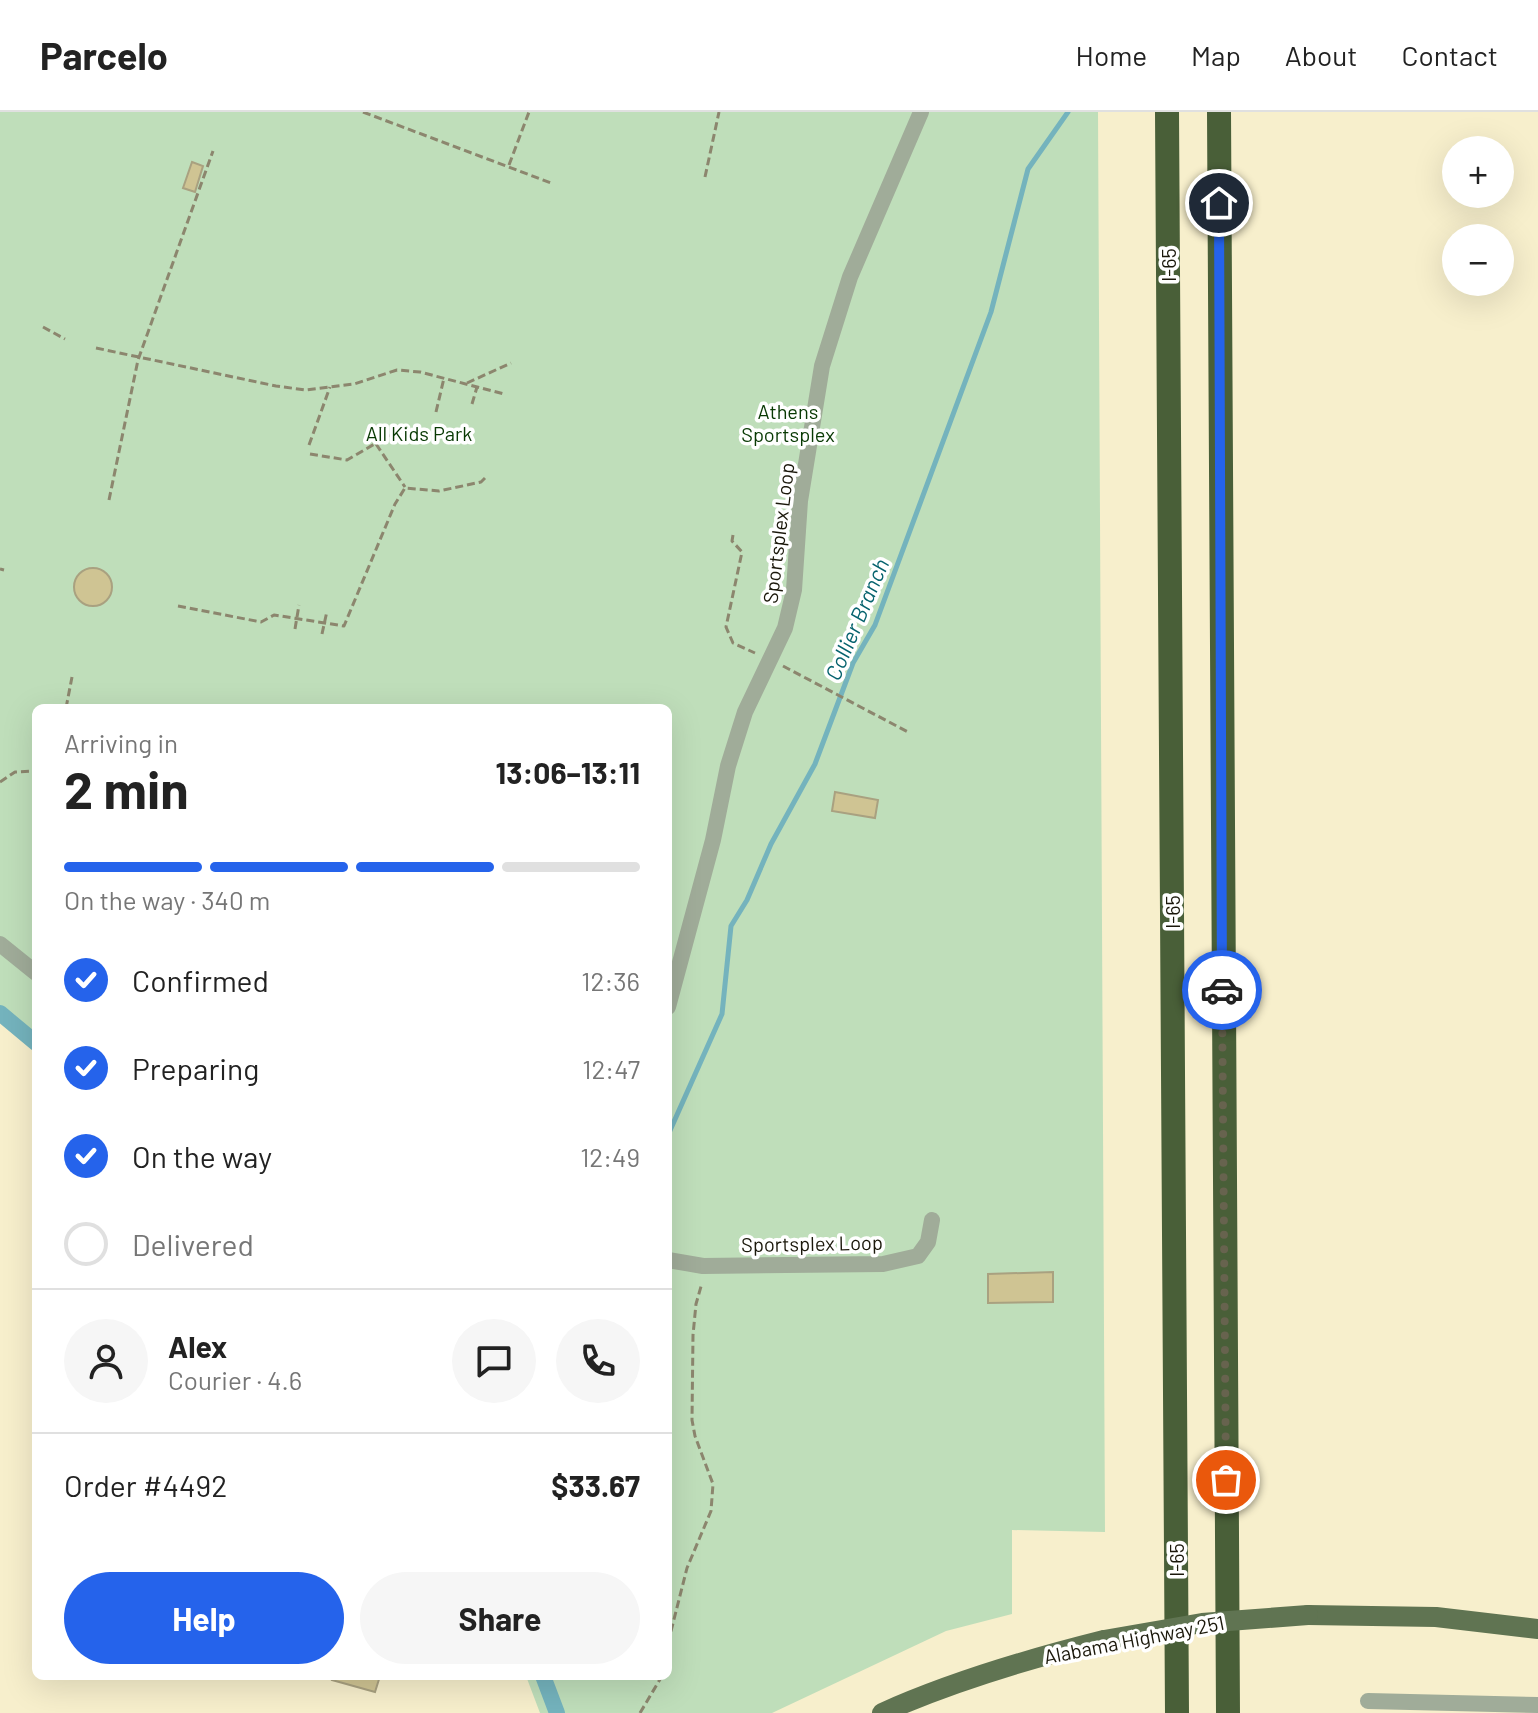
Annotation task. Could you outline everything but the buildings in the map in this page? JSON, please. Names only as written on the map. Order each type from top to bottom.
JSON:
[{"type":"highway","name":"I-65","points":[[1167,112],[1177,1713]]},
{"type":"highway","points":[[1219,112],[1228,1713]]},
{"type":"main road","name":"Alabama Highway 251","points":[[882,1713],[922,1695],[1038,1656],[1104,1640],[1202,1623],[1308,1615],[1436,1617],[1538,1629]]},
{"type":"street","name":"Sportsplex Loop","points":[[672,992],[713,840],[728,766],[745,712],[785,628],[794,590],[800,501],[822,366],[850,277],[921,112]]},
{"type":"street","points":[[0,944],[32,970]]},
{"type":"street","name":"Sportsplex Loop","points":[[672,1261],[703,1266],[883,1264],[918,1256],[928,1242],[932,1220]]},
{"type":"street","points":[[1368,1701],[1538,1705]]},
{"type":"path","points":[[363,112],[551,183]]},
{"type":"path","points":[[509,166],[529,112]]},
{"type":"path","points":[[705,177],[719,112]]},
{"type":"path","points":[[109,500],[138,360],[213,151]]},
{"type":"path","points":[[43,327],[65,339]]},
{"type":"path","points":[[96,348],[138,360],[306,390],[354,384],[397,370],[444,378],[504,394]]},
{"type":"path","points":[[466,384],[511,363]]},
{"type":"path","points":[[436,412],[444,378]]},
{"type":"path","points":[[309,445],[330,387]]},
{"type":"path","points":[[472,404],[477,387]]},
{"type":"path","points":[[310,454],[347,460],[390,435]]},
{"type":"path","points":[[376,444],[405,488]]},
{"type":"path","points":[[405,488],[439,491],[481,482],[485,478]]},
{"type":"path","points":[[178,606],[261,622],[274,615],[344,626],[395,504],[405,488]]},
{"type":"path","points":[[733,535],[732,541],[742,552],[727,614],[728,637],[733,643],[762,656]]},
{"type":"path","points":[[295,629],[299,605]]},
{"type":"path","points":[[322,634],[327,611]]},
{"type":"path","points":[[780,664],[908,732]]},
{"type":"path","points":[[67,704],[72,677]]},
{"type":"path","points":[[0,782],[15,772],[32,771]]},
{"type":"path","points":[[672,1627],[687,1568],[711,1511],[713,1484],[692,1420],[696,1304],[703,1277]]},
{"type":"path","points":[[640,1713],[660,1680]]},
{"type":"green space","name":"Athens Sportsplex","points":[[0,112],[1098,112],[1105,1532],[1012,1530],[1012,1614],[946,1631],[772,1713],[540,1713],[528,1680],[672,1680],[672,704],[32,704],[32,1040],[0,1013]]},
{"type":"waterway","name":"Collier Branch","points":[[672,1126],[722,1014],[731,926],[815,764],[853,663],[875,625],[991,312],[1028,169],[1068,112]]},
{"type":"waterway","points":[[0,1013],[32,1040]]},
{"type":"waterway","points":[[545,1680],[557,1713]]},
{"type":"way so far","points":[[1222,990],[1226,1480]]},
{"type":"route","points":[[1219,203],[1222,990]]},
{"type":"park label","name":"All Kids Park","points":[[419,433]]}]
